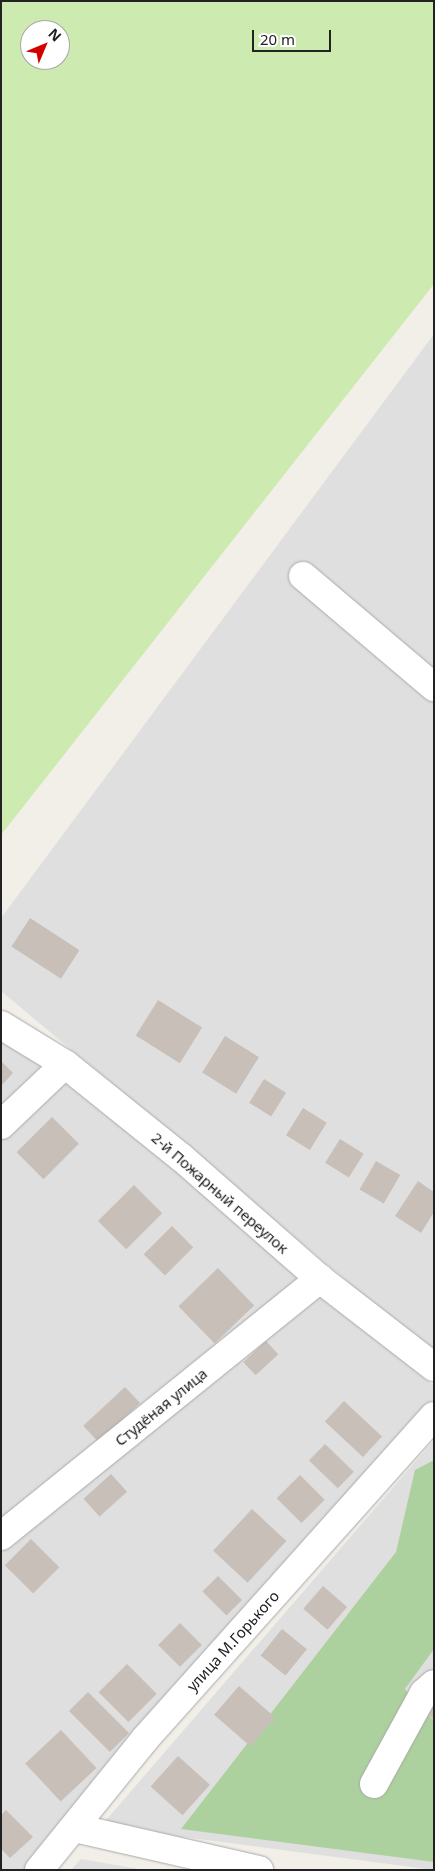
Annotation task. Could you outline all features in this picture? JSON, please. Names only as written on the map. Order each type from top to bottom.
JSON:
[{"type":"street","points":[[303,576],[434,687]]},
{"type":"street","name":"2-й Пожарный переулок","points":[[1,1026],[65,1064],[182,1158],[320,1279],[434,1367]]},
{"type":"street","points":[[1,1125],[65,1064]]},
{"type":"street","name":"Студёная улица","points":[[1,1536],[320,1279]]},
{"type":"street","name":"улица М.Горького","points":[[39,1870],[75,1828],[145,1739],[434,1416]]},
{"type":"street","points":[[374,1784],[424,1693],[434,1684]]},
{"type":"street","points":[[75,1828],[260,1870]]},
{"type":"shaded area","points":[[434,334],[434,1354],[1,991],[1,918]]},
{"type":"shaded area","points":[[1,1034],[53,1067],[1,1114]]},
{"type":"shaded area","points":[[66,1076],[304,1279],[1,1526],[1,1138]]},
{"type":"shaded area","points":[[318,1293],[434,1386],[434,1398],[26,1870],[1,1870],[1,1549]]},
{"type":"shaded area","points":[[434,1440],[434,1870],[101,1826]]},
{"type":"shaded area","points":[[81,1859],[145,1870],[71,1870]]},
{"type":"green space","points":[[1,1],[434,1],[434,284],[1,835]]},
{"type":"green space","points":[[434,1460],[434,1649],[405,1689],[434,1721],[434,1862],[181,1829],[396,1552],[415,1470]]},
{"type":"building","points":[[30,918],[79,950],[61,979],[11,947]]},
{"type":"building","points":[[158,1000],[202,1028],[180,1063],[136,1036]]},
{"type":"building","points":[[225,1036],[259,1057],[236,1094],[202,1072]]},
{"type":"building","points":[[1,1061],[13,1073],[1,1086]]},
{"type":"building","points":[[264,1079],[286,1093],[271,1117],[249,1103]]},
{"type":"building","points":[[303,1108],[327,1123],[310,1150],[286,1135]]},
{"type":"building","points":[[52,1117],[79,1144],[44,1179],[17,1152]]},
{"type":"building","points":[[340,1139],[364,1154],[349,1178],[325,1163]]},
{"type":"building","points":[[376,1161],[400,1175],[384,1204],[360,1190]]},
{"type":"building","points":[[418,1181],[434,1192],[434,1212],[421,1233],[395,1216]]},
{"type":"building","points":[[134,1185],[162,1213],[126,1249],[98,1221]]},
{"type":"building","points":[[172,1226],[193,1247],[165,1275],[144,1254]]},
{"type":"building","points":[[218,1268],[254,1305],[215,1344],[178,1306]]},
{"type":"building","points":[[266,1341],[278,1354],[256,1375],[243,1362]]},
{"type":"building","points":[[125,1387],[140,1403],[98,1442],[83,1426]]},
{"type":"building","points":[[344,1401],[382,1436],[363,1457],[325,1421]]},
{"type":"building","points":[[325,1444],[354,1472],[338,1488],[309,1461]]},
{"type":"building","points":[[111,1474],[127,1492],[100,1517],[84,1499]]},
{"type":"building","points":[[300,1475],[325,1500],[301,1523],[277,1498]]},
{"type":"building","points":[[252,1509],[286,1541],[247,1583],[213,1551]]},
{"type":"building","points":[[31,1539],[59,1567],[33,1593],[5,1565]]},
{"type":"building","points":[[218,1576],[242,1600],[226,1616],[202,1592]]},
{"type":"building","points":[[323,1586],[347,1607],[327,1630],[303,1609]]},
{"type":"building","points":[[180,1623],[202,1645],[180,1667],[158,1645]]},
{"type":"building","points":[[282,1629],[307,1649],[285,1676],[261,1655]]},
{"type":"building","points":[[127,1664],[157,1694],[128,1722],[99,1692]]},
{"type":"building","points":[[239,1686],[275,1717],[250,1746],[214,1715]]},
{"type":"building","points":[[88,1692],[129,1733],[110,1752],[69,1711]]},
{"type":"building","points":[[434,1702],[434,1720],[425,1711]]},
{"type":"building","points":[[61,1730],[96,1768],[61,1801],[25,1763]]},
{"type":"building","points":[[178,1756],[210,1785],[183,1815],[151,1786]]},
{"type":"building","points":[[6,1810],[33,1837],[10,1858],[1,1849],[1,1815]]}]
